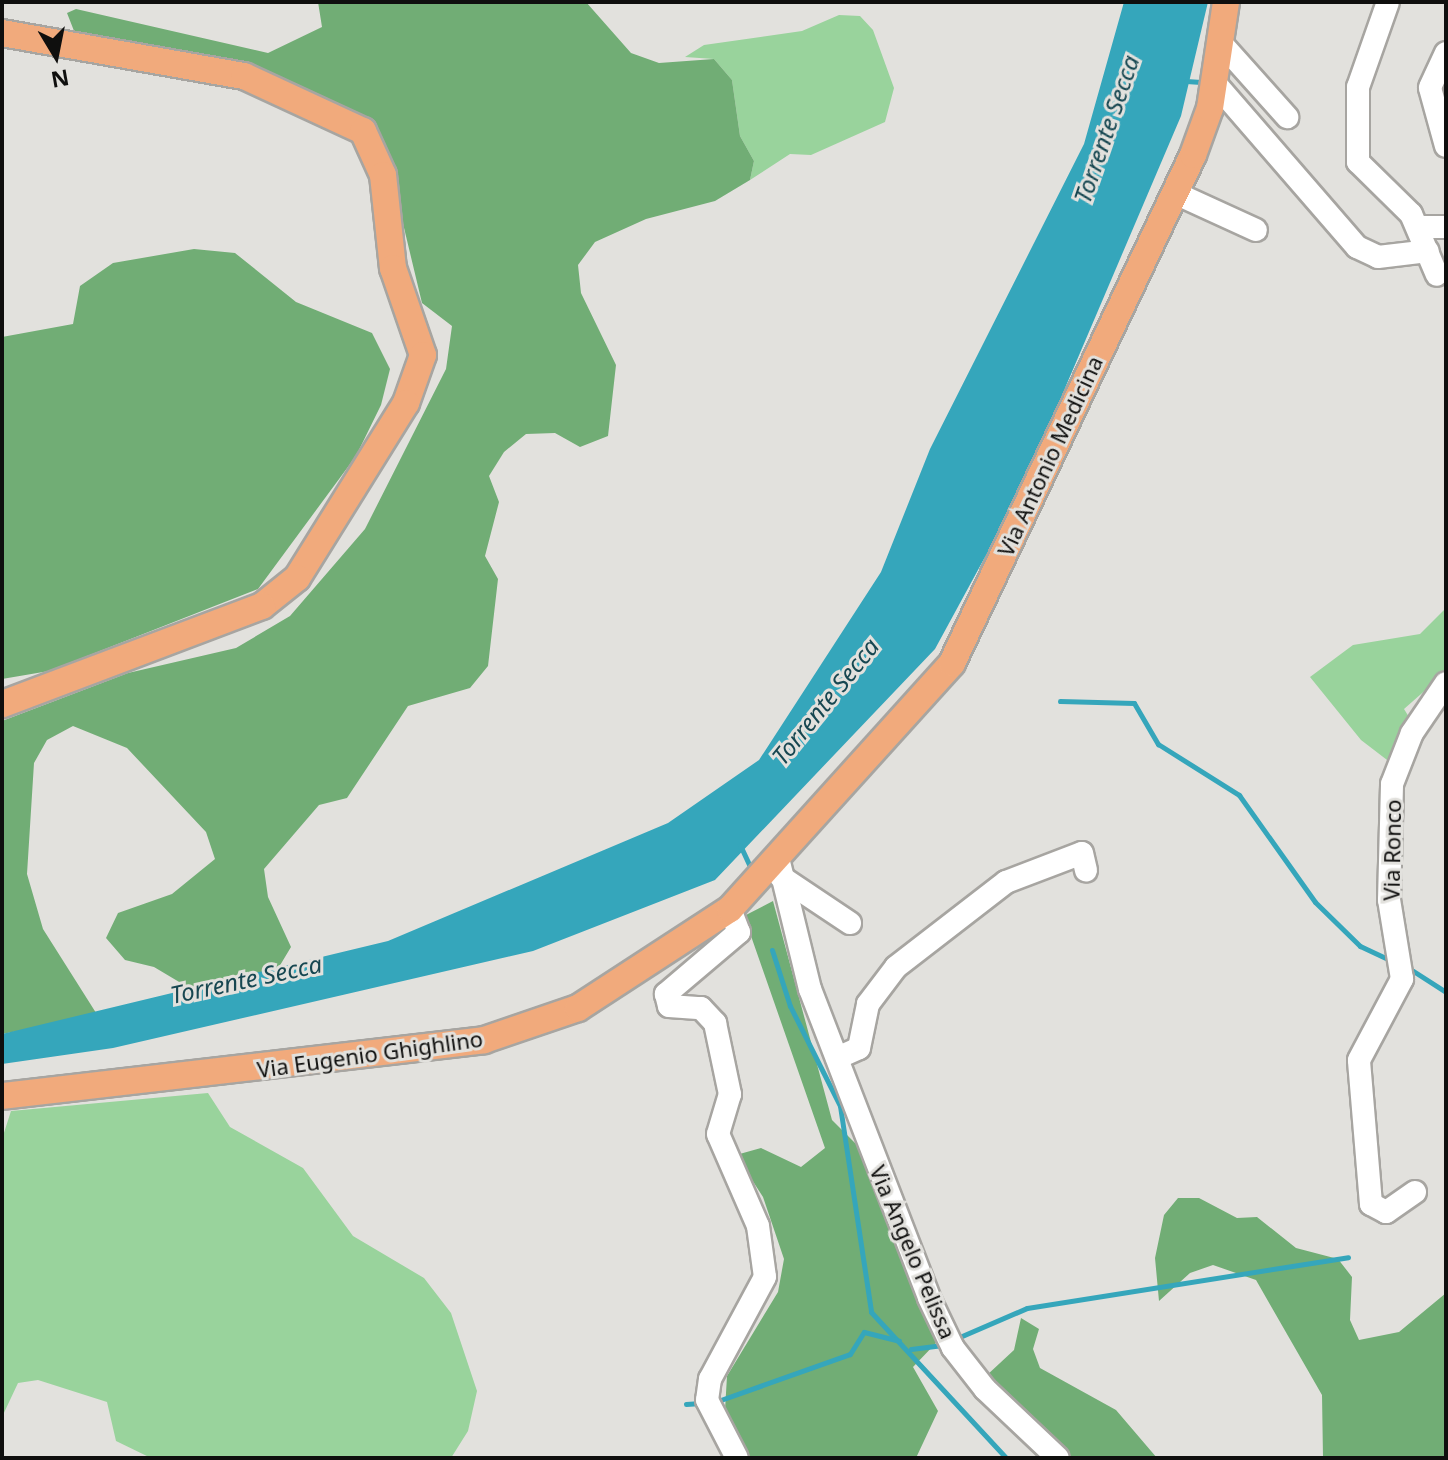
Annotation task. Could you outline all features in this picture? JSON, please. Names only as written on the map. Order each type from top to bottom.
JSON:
[{"type":"main road","name":"Via Antonio Medicina","points":[[780,868],[952,663],[1175,193],[1214,82],[1226,2]]},
{"type":"main road","points":[[2,33],[244,76],[363,131],[383,175],[393,268],[423,355],[406,403],[297,578],[262,606],[2,704]]},
{"type":"main road","name":"Via Eugenio Ghighlino","points":[[2,1096],[484,1040],[578,1008],[730,909],[780,868]]},
{"type":"street","points":[[1388,2],[1358,87],[1358,162],[1420,227],[1437,275]]},
{"type":"street","points":[[1220,42],[1287,117]]},
{"type":"street","points":[[1446,53],[1430,88],[1446,146]]},
{"type":"street","points":[[1214,82],[1357,247],[1378,257],[1428,251]]},
{"type":"street","points":[[1175,193],[1256,230]]},
{"type":"street","points":[[1420,227],[1446,227]]},
{"type":"street","name":"Via Ronco","points":[[1415,1192],[1386,1212],[1371,1204],[1359,1060],[1402,979],[1389,900],[1392,784],[1412,733],[1446,683]]},
{"type":"street","points":[[837,1058],[859,1048],[868,1004],[896,967],[1006,882],[1082,853],[1086,871]]},
{"type":"street","points":[[780,868],[850,923]]},
{"type":"street","name":"Via Angelo Pelissa","points":[[780,868],[810,989],[953,1348],[1058,1458]]},
{"type":"street","points":[[730,909],[739,932],[666,994],[669,1006],[701,1008],[715,1023],[730,1094],[718,1134],[758,1226],[765,1277],[757,1302],[710,1379],[707,1400],[737,1458]]},
{"type":"green space","points":[[318,2],[586,2],[631,53],[659,63],[714,59],[732,80],[740,136],[754,161],[750,180],[715,201],[646,219],[595,242],[578,265],[581,293],[616,365],[608,436],[580,447],[555,433],[526,434],[504,452],[489,476],[499,502],[485,556],[498,579],[488,666],[470,688],[408,706],[347,798],[319,805],[264,869],[268,897],[291,947],[276,972],[196,992],[154,967],[125,960],[106,938],[118,913],[172,894],[215,859],[206,832],[127,748],[73,726],[47,740],[34,763],[27,874],[43,929],[98,1016],[2,1034],[2,721],[128,673],[236,648],[290,616],[365,529],[446,369],[452,326],[422,303],[383,140],[368,122],[267,72],[76,36],[67,13],[76,9],[268,53],[322,27]]},
{"type":"green space","points":[[839,15],[860,16],[873,30],[894,88],[885,122],[811,155],[790,154],[750,180],[754,161],[740,136],[732,80],[714,59],[685,57],[704,45],[802,31]]},
{"type":"green space","points":[[194,249],[235,253],[296,302],[372,333],[390,369],[381,405],[356,456],[258,589],[49,671],[2,679],[2,337],[73,324],[80,286],[113,263]]},
{"type":"green space","points":[[1446,608],[1446,672],[1404,709],[1412,722],[1391,763],[1361,740],[1310,677],[1353,645],[1420,634]]},
{"type":"green space","points":[[773,901],[832,1120],[857,1145],[930,1316],[936,1343],[913,1367],[938,1411],[916,1458],[748,1458],[725,1410],[727,1376],[778,1292],[784,1259],[763,1197],[736,1155],[761,1148],[801,1167],[825,1148],[744,916]]},
{"type":"green space","points":[[208,1093],[230,1127],[303,1168],[353,1236],[424,1278],[451,1313],[477,1391],[468,1431],[451,1458],[151,1458],[116,1441],[107,1402],[38,1380],[18,1383],[2,1417],[2,1139],[11,1111]]},
{"type":"green space","points":[[1178,1198],[1199,1198],[1237,1218],[1257,1217],[1296,1248],[1338,1259],[1352,1277],[1350,1320],[1359,1340],[1399,1332],[1446,1293],[1446,1458],[1323,1458],[1322,1395],[1256,1280],[1213,1265],[1190,1273],[1159,1301],[1155,1258],[1164,1215]]},
{"type":"green space","points":[[1021,1318],[1039,1329],[1033,1349],[1040,1368],[1116,1410],[1157,1458],[1067,1458],[986,1376],[1014,1350]]},
{"type":"water","name":"Torrente Secca","points":[[1124,2],[1208,2],[1181,116],[1022,489],[935,649],[715,880],[533,951],[113,1048],[2,1064],[2,1034],[388,941],[668,823],[759,760],[881,572],[930,449],[1084,144]]},
{"type":"waterway","points":[[1186,81],[1201,82]]},
{"type":"waterway","points":[[1060,701],[1134,703],[1158,744],[1239,795],[1315,902],[1360,946],[1390,960]]},
{"type":"waterway","points":[[740,845],[750,866]]},
{"type":"waterway","points":[[772,950],[790,1006],[840,1106],[871,1312],[1006,1458]]},
{"type":"waterway","points":[[1407,967],[1446,992]]},
{"type":"waterway","points":[[955,1339],[1027,1308],[1348,1257]]},
{"type":"waterway","points":[[715,1402],[850,1354],[864,1332],[899,1341]]},
{"type":"waterway","points":[[911,1349],[943,1345]]},
{"type":"waterway","points":[[686,1404],[701,1403]]}]
